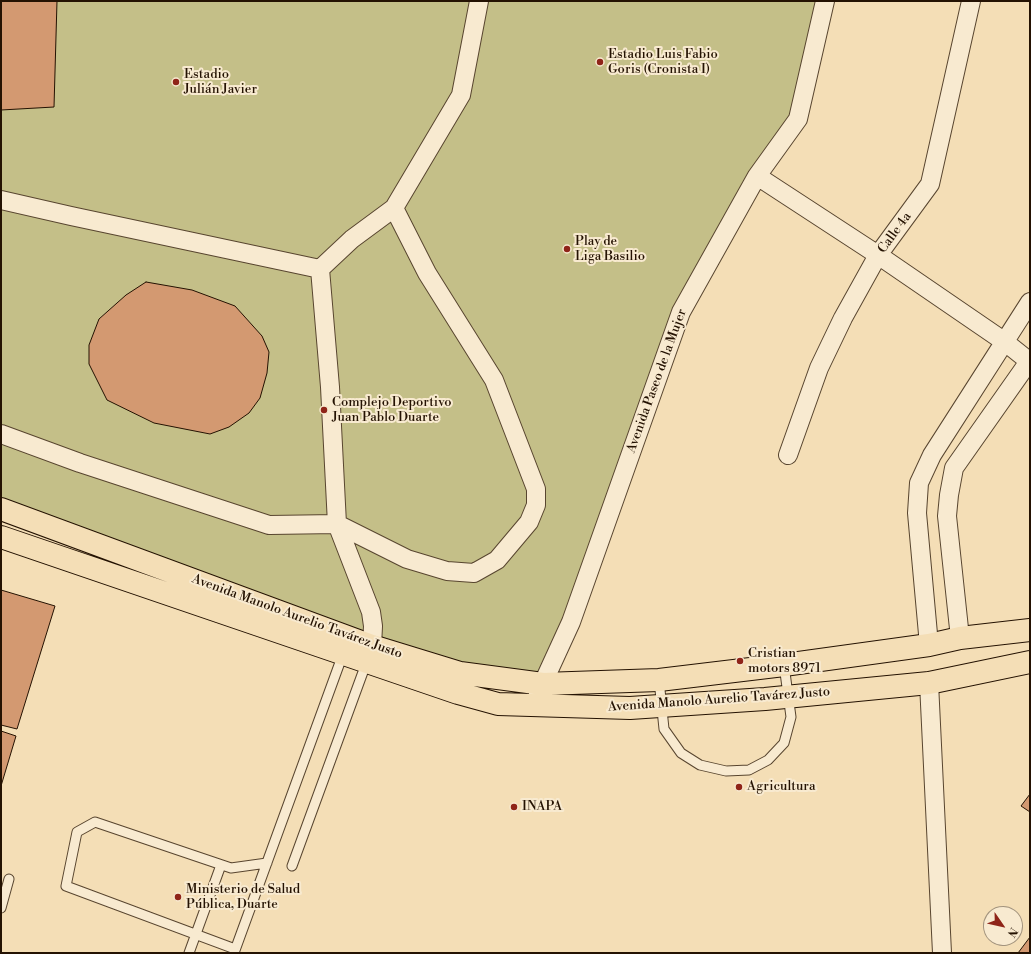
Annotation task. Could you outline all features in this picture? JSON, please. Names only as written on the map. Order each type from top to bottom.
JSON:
[{"type":"main road","name":"Avenida Manolo Aurelio Tavárez Justo","points":[[1,509],[369,654],[458,693],[498,704],[630,708],[790,697],[929,683],[1030,662]]},
{"type":"main road","name":"Avenida Manolo Aurelio Tavárez Justo","points":[[1,537],[343,653],[369,654],[460,673],[543,684],[659,680],[784,665],[929,645],[960,638],[1030,630]]},
{"type":"street","points":[[320,269],[352,239],[394,208],[461,95],[479,1]]},
{"type":"street","name":"Avenida Paseo de la Mujer","points":[[532,706],[571,622],[681,312],[757,176],[798,119],[825,1]]},
{"type":"street","name":"Calle 4a","points":[[788,455],[819,368],[843,318],[878,255],[930,184],[971,1]]},
{"type":"street","points":[[757,176],[878,255],[1005,342],[1030,361],[954,468],[947,516],[960,638]]},
{"type":"street","points":[[1,200],[320,269]]},
{"type":"street","points":[[1,434],[80,464],[269,525],[337,524],[407,559],[447,571],[474,573],[497,560],[529,522],[536,505],[536,489],[494,380],[427,273],[394,208]]},
{"type":"street","points":[[320,269],[330,387],[337,524],[370,612],[373,626],[369,654]]},
{"type":"street","points":[[929,645],[917,513],[919,483],[932,455],[1030,302]]},
{"type":"street","points":[[929,683],[942,953]]},
{"type":"lane","points":[[267,863],[231,868],[95,822],[77,832],[66,886],[196,934],[234,951],[267,863],[343,653]]},
{"type":"lane","points":[[292,866],[369,654]]},
{"type":"lane","points":[[659,680],[664,729],[681,753],[700,765],[726,771],[749,770],[768,760],[784,743],[791,717],[790,697],[784,665]]},
{"type":"lane","points":[[189,953],[221,865]]},
{"type":"lane","points":[[1,908],[9,879]]},
{"type":"shaded area","name":"Complejo Deportivo Juan Pablo Duarte","points":[[1,1],[826,1],[798,119],[681,312],[552,683],[395,653],[1,507]]},
{"type":"building","points":[[1,1],[57,1],[54,107],[1,110]]},
{"type":"building","points":[[146,282],[192,290],[235,306],[262,336],[269,352],[267,373],[260,398],[249,413],[229,427],[210,434],[154,423],[107,400],[89,364],[89,345],[99,319],[126,295]]},
{"type":"building","points":[[1,590],[55,606],[17,729],[1,725]]},
{"type":"building","points":[[1,731],[16,736],[1,786]]},
{"type":"building","points":[[1030,794],[1030,812],[1021,806]]},
{"type":"building","points":[[1030,937],[1030,953],[1018,953]]},
{"type":"place","name":"Estadio Luis Fabio Goris (Cronista I)","points":[[600,62]]},
{"type":"place","name":"Estadio Julián Javier","points":[[176,82]]},
{"type":"place","name":"Play de Liga Basilio","points":[[567,249]]},
{"type":"place","name":"Complejo Deportivo Juan Pablo Duarte","points":[[324,410]]},
{"type":"place","name":"Cristian motors 8971","points":[[740,661]]},
{"type":"place","name":"Agricultura","points":[[739,787]]},
{"type":"place","name":"INAPA","points":[[514,807]]},
{"type":"place","name":"Ministerio de Salud Pública, Duarte","points":[[178,897]]}]
